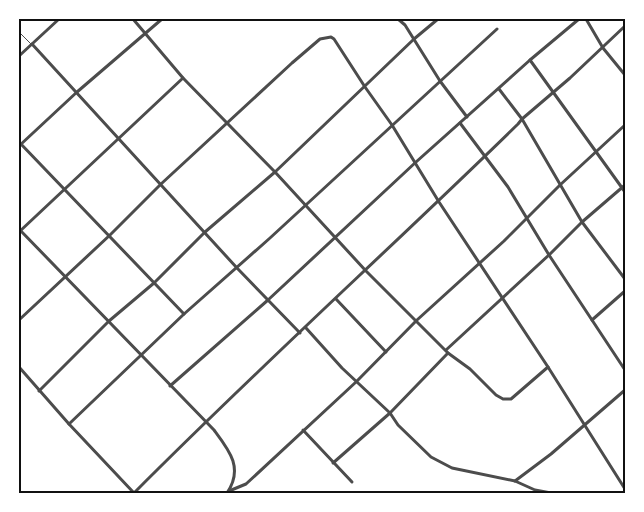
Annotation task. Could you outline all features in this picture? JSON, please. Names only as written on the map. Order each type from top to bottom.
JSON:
[{"type":"street","points":[[19,56],[59,19]]},
{"type":"street","points":[[133,19],[183,78],[275,172],[335,238],[447,351],[470,368],[496,395],[507,400],[511,399],[548,367]]},
{"type":"street","points":[[162,19],[144,32],[19,144],[66,189],[184,314]]},
{"type":"street","points":[[398,19],[405,25],[440,81],[467,117]]},
{"type":"street","points":[[39,391],[109,321],[154,283],[205,232],[275,172],[414,39],[438,19]]},
{"type":"street","points":[[170,386],[268,300],[416,162],[579,19]]},
{"type":"street","points":[[586,19],[604,48],[625,75]]},
{"type":"street","points":[[19,367],[134,493],[206,421],[439,202],[522,119],[604,48],[625,26]]},
{"type":"street","points":[[69,424],[184,314],[306,206],[497,29]]},
{"type":"street","points":[[19,320],[274,79],[320,39],[331,37],[392,125],[439,202],[548,367],[625,489]]},
{"type":"street","points":[[32,44],[237,268],[300,333]]},
{"type":"street","points":[[334,463],[390,413],[447,351],[550,255],[582,222],[624,188],[530,60]]},
{"type":"street","points":[[183,78],[19,231],[206,421],[233,457],[235,472],[228,492]]},
{"type":"street","points":[[499,89],[522,119],[582,222],[625,279]]},
{"type":"street","points":[[460,123],[508,187],[625,370]]},
{"type":"street","points":[[228,492],[246,484],[356,382],[417,320],[625,126]]},
{"type":"street","points":[[592,320],[625,291]]},
{"type":"street","points":[[336,299],[386,352]]},
{"type":"street","points":[[306,328],[356,382],[390,413],[398,425],[431,457],[452,468],[514,482],[551,493]]},
{"type":"street","points":[[514,482],[586,426],[625,390]]},
{"type":"street","points":[[304,430],[352,482]]},
{"type":"lane","points":[[19,32],[32,44]]}]
